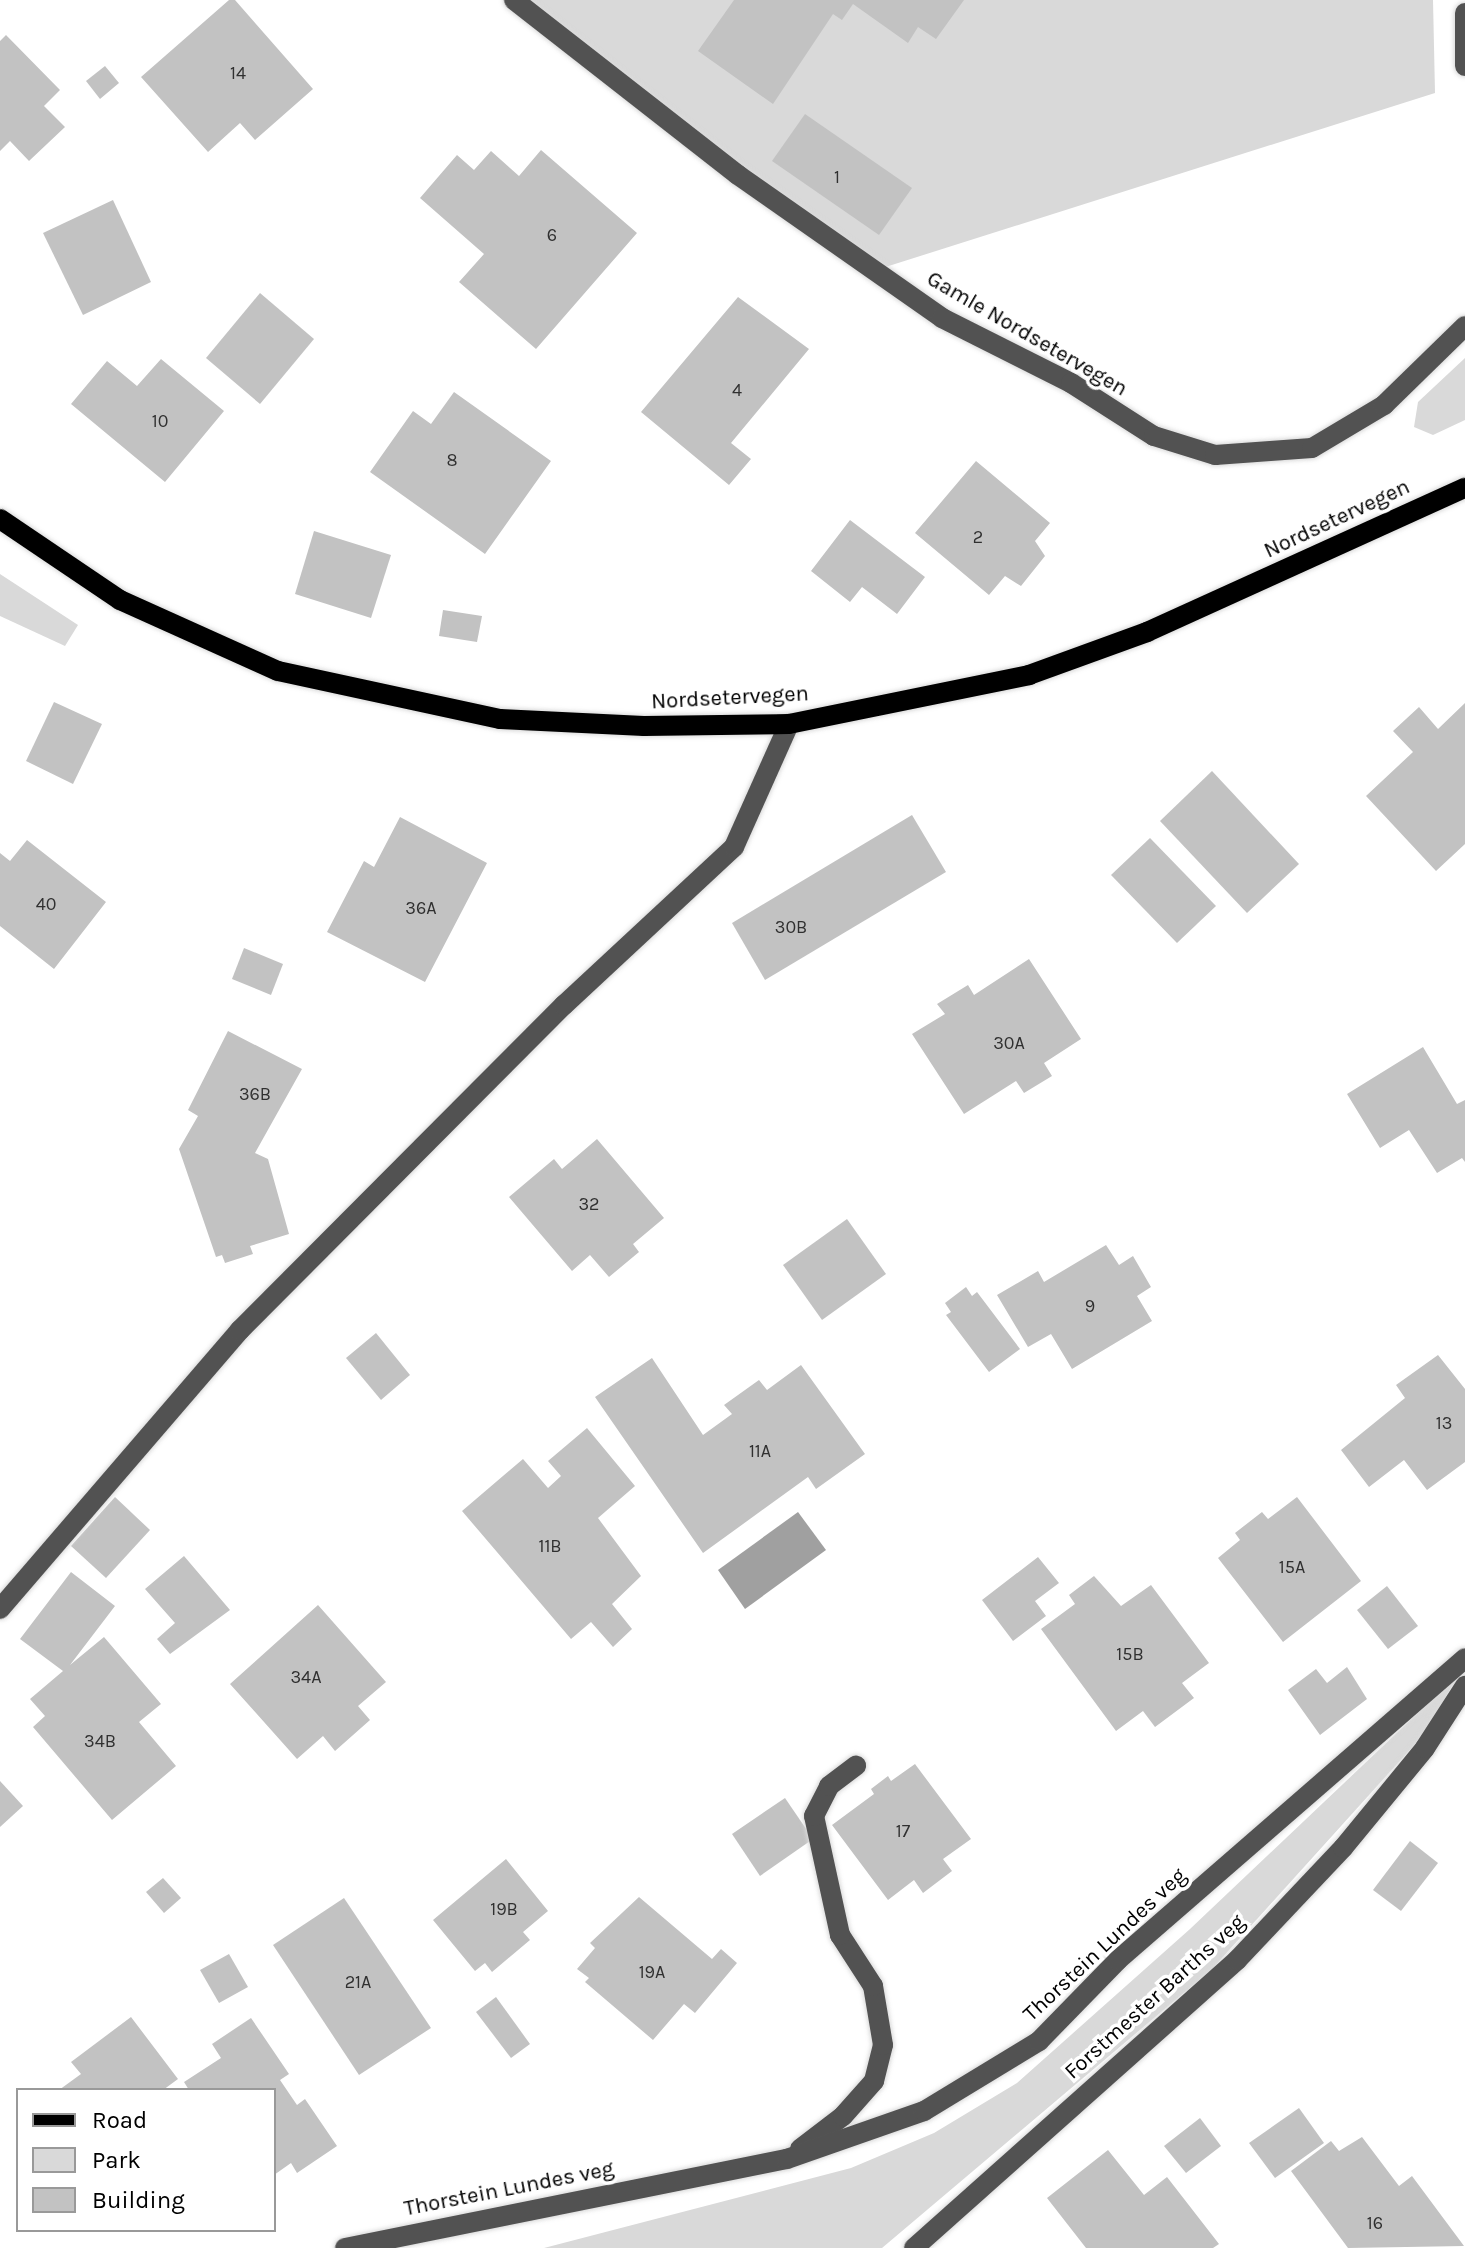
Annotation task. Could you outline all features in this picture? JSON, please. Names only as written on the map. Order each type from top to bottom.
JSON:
[{"type":"main road","name":"Nordsetervegen","points":[[0,519],[120,600],[291,675],[500,719],[644,726],[789,724],[1029,675],[1147,632],[1465,488]]},
{"type":"street","name":"Gamle Nordsetervegen","points":[[514,0],[738,175],[942,318],[1071,383],[1154,436],[1215,455],[1312,448],[1384,405],[1465,326]]},
{"type":"street","points":[[1465,13],[1465,66]]},
{"type":"street","points":[[0,1609],[240,1330],[564,1005],[734,847],[789,724]]},
{"type":"street","name":"Thorstein Lundes veg","points":[[345,2248],[787,2159],[924,2111],[1039,2041],[1118,1960],[1465,1658]]},
{"type":"street","name":"Forstmester Barths veg","points":[[914,2248],[1237,1960],[1343,1848],[1425,1748],[1465,1686]]},
{"type":"street","points":[[787,2159],[843,2116],[874,2081],[883,2045],[873,1986],[840,1935],[814,1816],[829,1786],[856,1766]]},
{"type":"green space","points":[[522,0],[1433,0],[1435,93],[876,270]]},
{"type":"green space","points":[[1465,358],[1465,420],[1433,435],[1414,427],[1418,402]]},
{"type":"green space","points":[[0,574],[78,625],[65,646],[0,616]]},
{"type":"green space","points":[[1458,1675],[1425,1733],[1212,1969],[882,2248],[544,2248],[851,2168],[934,2133],[1017,2083],[1190,1929]]},
{"type":"shaded area","points":[[798,1512],[826,1550],[745,1609],[718,1570]]},
{"type":"building","points":[[229,0],[235,0],[313,89],[255,140],[240,123],[208,152],[141,77]]},
{"type":"building","points":[[734,0],[964,0],[936,39],[918,27],[908,43],[853,4],[842,20],[833,14],[773,104],[698,51]]},
{"type":"building","points":[[6,35],[60,90],[44,106],[65,127],[29,161],[10,141],[0,151],[0,41]]},
{"type":"building","points":[[105,66],[119,83],[100,99],[86,81]]},
{"type":"building","points":[[805,114],[912,188],[879,235],[772,161]]},
{"type":"building","points":[[541,150],[637,233],[536,349],[459,282],[484,254],[420,198],[457,155],[474,170],[491,151],[519,176]]},
{"type":"building","points":[[113,200],[151,282],[83,315],[43,233]]},
{"type":"building","points":[[260,293],[314,339],[260,404],[206,358]]},
{"type":"building","points":[[738,297],[809,349],[731,443],[751,459],[729,485],[641,412]]},
{"type":"building","points":[[161,359],[224,411],[165,482],[71,404],[107,361],[137,386]]},
{"type":"building","points":[[454,392],[551,461],[485,554],[370,472],[413,411],[431,424]]},
{"type":"building","points":[[976,461],[1050,523],[1035,541],[1045,556],[1021,586],[1005,576],[989,595],[915,533]]},
{"type":"building","points":[[850,520],[925,577],[897,614],[862,587],[850,602],[811,571]]},
{"type":"building","points":[[314,531],[391,555],[371,618],[295,594]]},
{"type":"building","points":[[443,610],[482,616],[477,642],[439,636]]},
{"type":"building","points":[[54,702],[102,724],[73,784],[26,761]]},
{"type":"building","points":[[1465,703],[1465,844],[1436,871],[1366,796],[1413,752],[1393,731],[1419,707],[1438,729]]},
{"type":"building","points":[[1212,771],[1299,864],[1247,913],[1160,821]]},
{"type":"building","points":[[912,815],[946,872],[765,980],[732,923]]},
{"type":"building","points":[[400,817],[487,863],[425,982],[327,932],[364,861],[374,867]]},
{"type":"building","points":[[1150,838],[1216,906],[1177,943],[1111,875]]},
{"type":"building","points":[[27,840],[106,902],[54,969],[0,926],[0,853],[10,861]]},
{"type":"building","points":[[244,948],[283,964],[271,995],[232,979]]},
{"type":"building","points":[[1029,959],[1081,1039],[1044,1063],[1052,1076],[1024,1093],[1016,1081],[964,1114],[912,1034],[945,1014],[937,1004],[968,985],[974,995]]},
{"type":"building","points":[[228,1031],[302,1069],[255,1153],[268,1159],[289,1234],[250,1246],[253,1254],[225,1263],[222,1255],[216,1257],[179,1149],[198,1116],[188,1110]]},
{"type":"building","points":[[1423,1047],[1457,1104],[1465,1100],[1465,1162],[1462,1158],[1437,1173],[1409,1130],[1380,1148],[1347,1094]]},
{"type":"building","points":[[597,1139],[664,1218],[633,1244],[639,1252],[609,1277],[590,1255],[572,1271],[509,1197],[554,1159],[562,1169]]},
{"type":"building","points":[[847,1219],[886,1274],[822,1320],[783,1265]]},
{"type":"building","points":[[1106,1245],[1119,1265],[1133,1256],[1151,1287],[1137,1296],[1152,1321],[1072,1369],[1051,1334],[1028,1347],[997,1295],[1038,1271],[1044,1282]]},
{"type":"building","points":[[966,1287],[972,1296],[977,1292],[1020,1349],[989,1372],[946,1315],[951,1312],[945,1303]]},
{"type":"building","points":[[376,1333],[410,1375],[381,1400],[346,1358]]},
{"type":"building","points":[[1438,1355],[1465,1389],[1465,1462],[1427,1490],[1404,1460],[1369,1487],[1341,1450],[1405,1398],[1396,1385]]},
{"type":"building","points":[[652,1358],[703,1435],[732,1414],[724,1405],[759,1380],[767,1390],[801,1365],[865,1454],[816,1489],[808,1477],[703,1553],[595,1397]]},
{"type":"building","points":[[587,1428],[635,1486],[598,1518],[641,1576],[612,1604],[632,1629],[613,1647],[591,1622],[571,1639],[462,1511],[523,1459],[548,1488],[561,1476],[548,1461]]},
{"type":"building","points":[[115,1497],[150,1530],[106,1578],[71,1546]]},
{"type":"building","points":[[1297,1497],[1361,1581],[1283,1642],[1218,1558],[1240,1540],[1235,1533],[1262,1512],[1268,1519]]},
{"type":"building","points":[[184,1556],[230,1610],[170,1654],[157,1639],[175,1623],[145,1589]]},
{"type":"building","points":[[1038,1557],[1059,1583],[1035,1601],[1046,1616],[1013,1641],[982,1600]]},
{"type":"building","points":[[71,1572],[115,1606],[70,1665],[104,1637],[161,1704],[139,1722],[176,1766],[112,1820],[33,1727],[45,1716],[30,1699],[63,1671],[20,1639]]},
{"type":"building","points":[[1094,1576],[1121,1606],[1151,1585],[1209,1663],[1182,1683],[1194,1698],[1155,1727],[1143,1711],[1116,1731],[1041,1629],[1075,1604],[1069,1595]]},
{"type":"building","points":[[1387,1586],[1418,1626],[1388,1649],[1357,1610]]},
{"type":"building","points":[[318,1605],[386,1682],[358,1706],[370,1720],[335,1751],[323,1736],[297,1759],[230,1684]]},
{"type":"building","points":[[1347,1667],[1367,1699],[1320,1735],[1288,1690],[1316,1669],[1327,1683]]},
{"type":"building","points":[[915,1764],[971,1839],[943,1859],[952,1871],[923,1893],[914,1880],[888,1900],[832,1825],[874,1794],[871,1789],[888,1776],[891,1781]]},
{"type":"building","points":[[0,1781],[23,1806],[0,1827]]},
{"type":"building","points":[[785,1798],[813,1839],[760,1876],[732,1834]]},
{"type":"building","points":[[1410,1841],[1438,1863],[1401,1911],[1373,1890]]},
{"type":"building","points":[[506,1859],[548,1911],[523,1932],[530,1940],[492,1972],[485,1963],[475,1971],[433,1920]]},
{"type":"building","points":[[163,1878],[181,1898],[164,1913],[146,1892]]},
{"type":"building","points":[[639,1897],[712,1959],[721,1949],[737,1963],[695,2013],[684,2004],[653,2040],[585,1982],[589,1978],[577,1969],[595,1948],[590,1943]]},
{"type":"building","points":[[344,1898],[431,2028],[359,2075],[273,1945]]},
{"type":"building","points":[[229,1954],[248,1987],[219,2003],[200,1970]]},
{"type":"building","points":[[496,1997],[530,2044],[511,2058],[476,2012]]},
{"type":"building","points":[[131,2017],[178,2079],[166,2088],[62,2088],[81,2074],[71,2062]]},
{"type":"building","points":[[251,2018],[289,2074],[280,2080],[297,2105],[305,2099],[337,2146],[297,2173],[291,2163],[276,2174],[276,2088],[188,2088],[184,2082],[221,2058],[212,2044]]},
{"type":"building","points":[[1299,2108],[1324,2143],[1275,2178],[1249,2143]]},
{"type":"building","points":[[1200,2118],[1221,2146],[1186,2173],[1164,2146]]},
{"type":"building","points":[[1362,2137],[1399,2186],[1412,2176],[1464,2246],[1348,2248],[1291,2171],[1331,2141],[1339,2151]]},
{"type":"building","points":[[1108,2150],[1144,2195],[1167,2177],[1219,2244],[1213,2248],[1086,2248],[1047,2198]]}]
